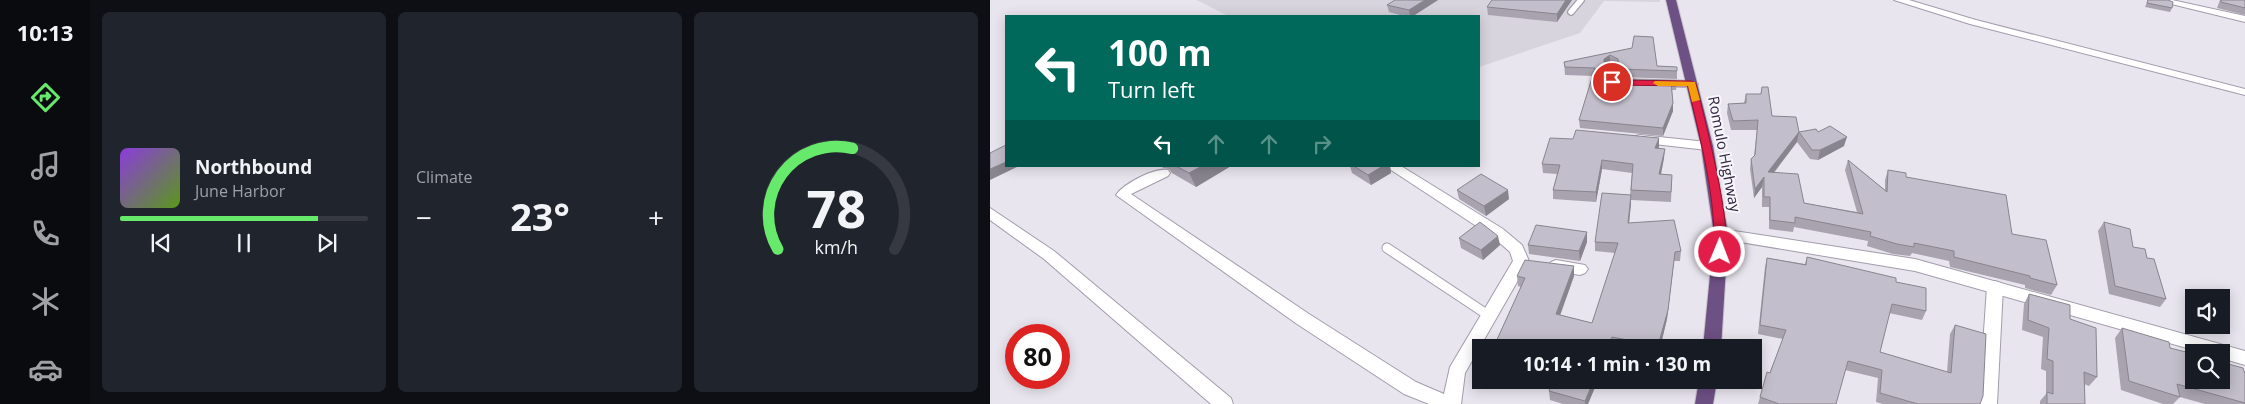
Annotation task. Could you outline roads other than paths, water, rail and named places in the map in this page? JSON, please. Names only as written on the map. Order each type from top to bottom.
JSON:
[{"type":"highway","name":"Romulo Highway","points":[[1671,0],[1707,146],[1721,234],[1713,339]]},
{"type":"highway","points":[[1704,404],[1706,389]]},
{"type":"street","points":[[1899,0],[1973,22],[2245,92]]},
{"type":"street","points":[[2160,0],[2245,19]]},
{"type":"street","points":[[1611,67],[1613,99]]},
{"type":"street","points":[[1612,82],[1692,84]]},
{"type":"street","points":[[1623,138],[1707,146]]},
{"type":"street","points":[[1163,173],[1129,188],[1123,195],[1303,319],[1410,388],[1451,404],[1456,372],[1521,261],[1517,249],[1498,233],[1450,205],[1393,167]]},
{"type":"street","points":[[990,213],[1049,255],[1224,404]]},
{"type":"street","points":[[1721,234],[1915,265],[2241,357],[2243,378]]},
{"type":"street","points":[[1521,261],[1580,269]]},
{"type":"street","points":[[1988,404],[1995,288]]},
{"type":"lane","points":[[1571,12],[1581,0]]},
{"type":"lane","points":[[1387,248],[1488,315]]}]
